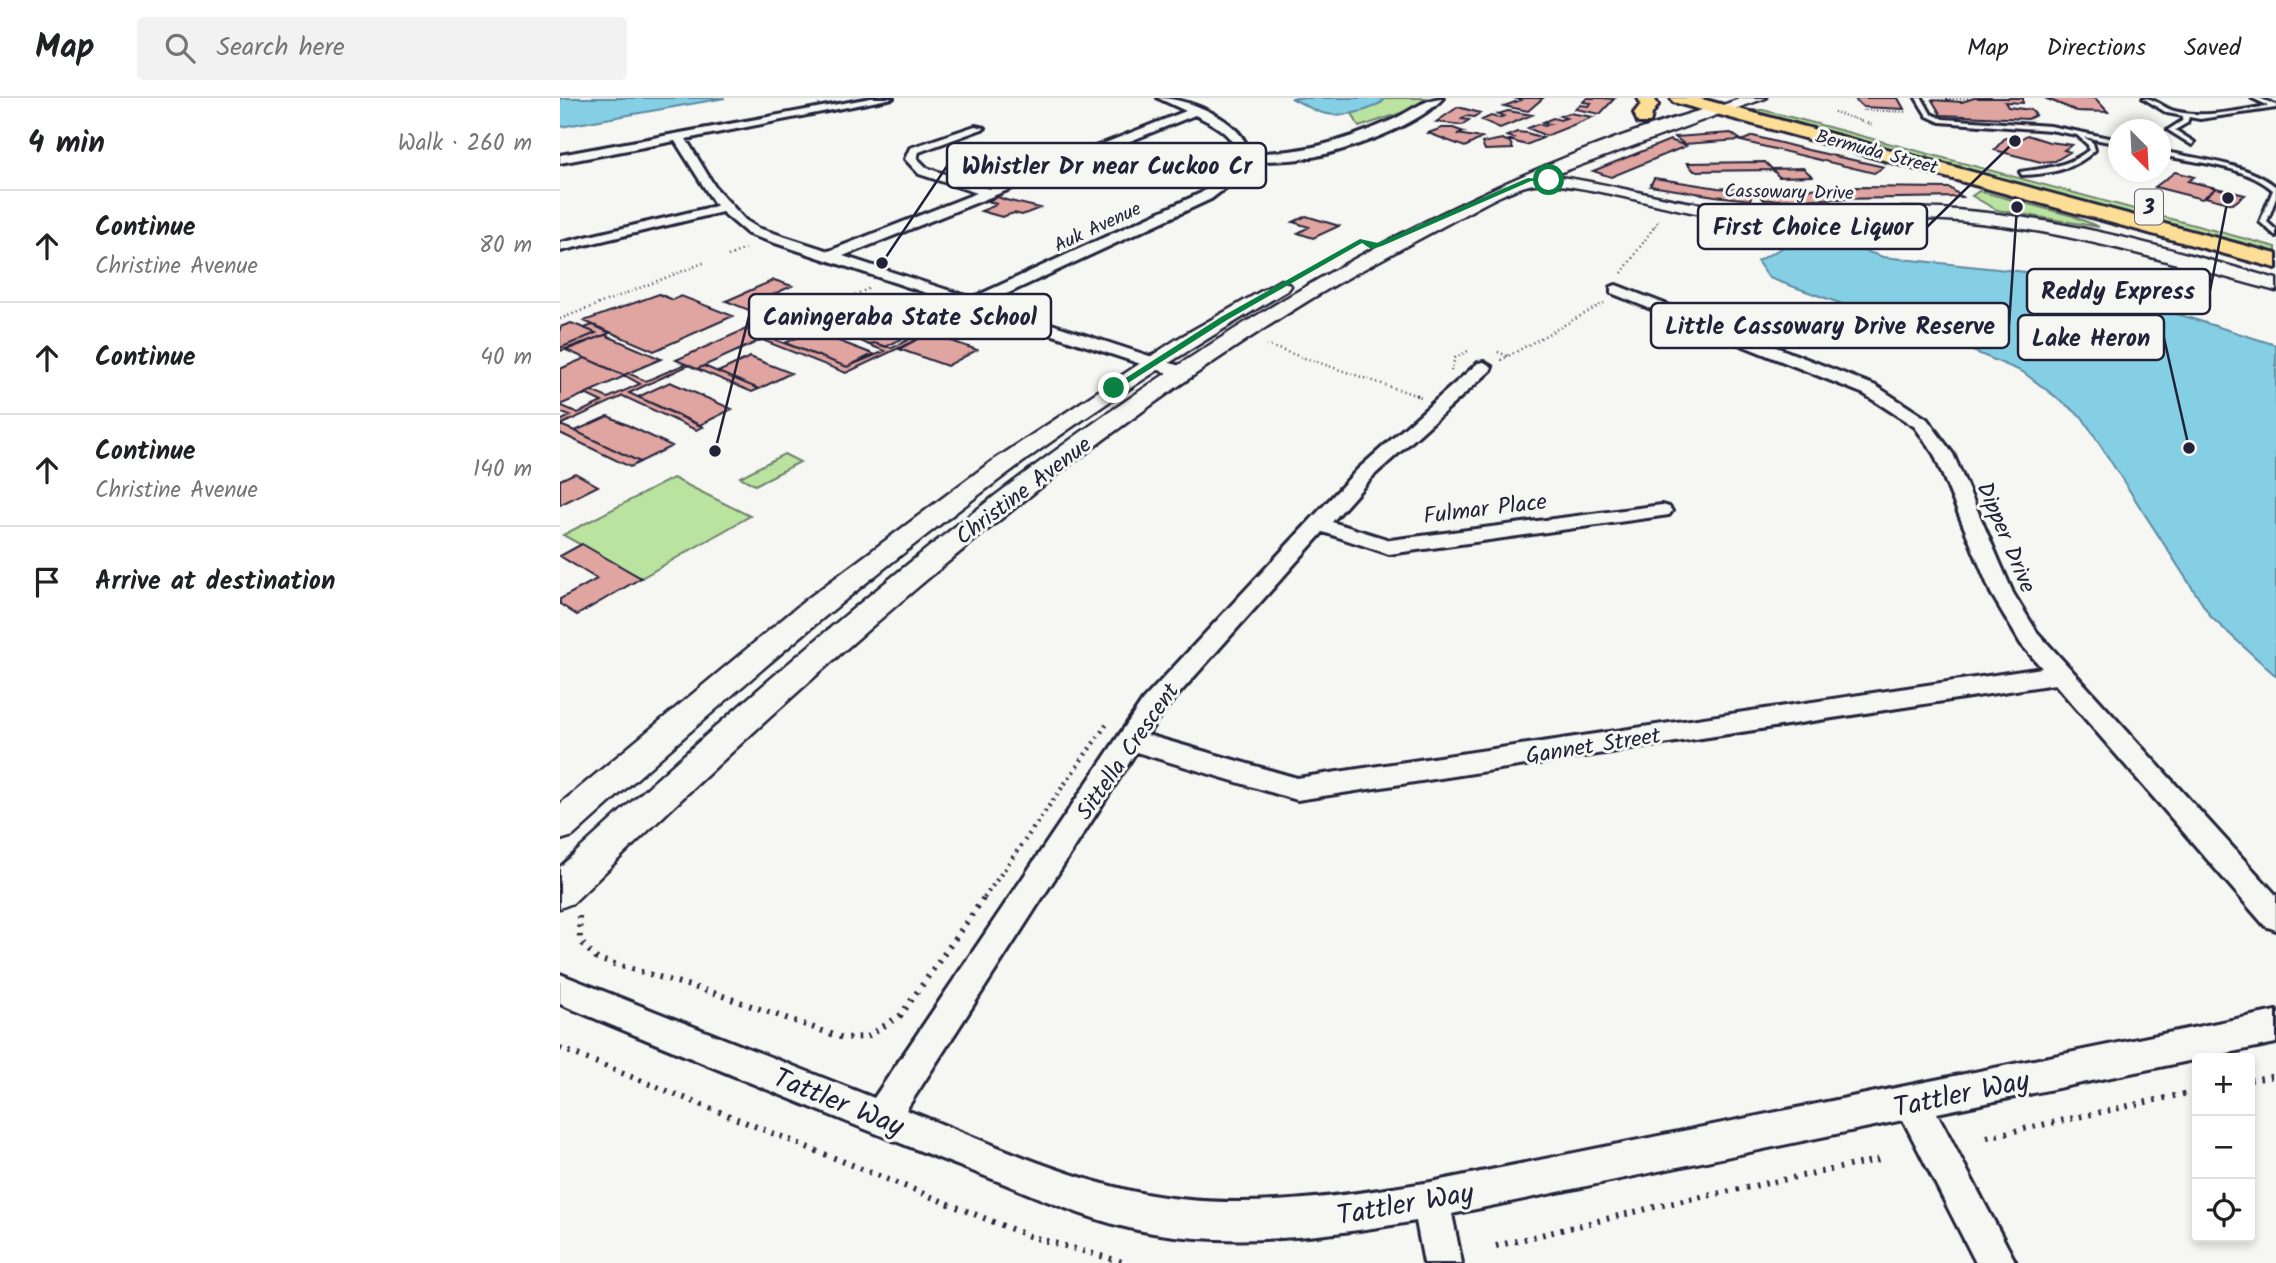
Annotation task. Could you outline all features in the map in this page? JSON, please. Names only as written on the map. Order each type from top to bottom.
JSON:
[{"type":"main road","points":[[1644,119],[1643,113],[1650,105],[1646,98]]},
{"type":"main road","name":"Bermuda Street","points":[[1679,98],[1698,103],[1733,101],[2022,173],[2276,241]]},
{"type":"main road","points":[[1688,119],[1789,116]]},
{"type":"main road","name":"Bermuda Street","points":[[1789,116],[2276,261]]},
{"type":"street","points":[[560,159],[888,98]]},
{"type":"street","points":[[1163,98],[1233,134],[1243,146],[1243,157],[1289,156],[1321,151],[1412,115],[1438,98]]},
{"type":"street","name":"Christine Avenue","points":[[560,891],[743,720],[923,567],[1018,491],[1183,373],[1324,283],[1432,225],[1538,176],[1733,101]]},
{"type":"street","points":[[1623,126],[1698,103]]},
{"type":"street","points":[[828,257],[1194,112]]},
{"type":"street","points":[[979,128],[914,150],[911,159],[923,172],[989,193]]},
{"type":"street","points":[[679,137],[724,208],[753,231],[967,309],[1183,373]]},
{"type":"street","name":"Christine Avenue","points":[[560,825],[787,631],[987,476],[1152,364],[1298,276],[1363,241],[1558,150]]},
{"type":"street","name":"Auk Avenue","points":[[967,309],[1206,196],[1233,177],[1243,157]]},
{"type":"street","name":"Christine Avenue","points":[[1502,174],[1538,176]]},
{"type":"street","name":"Cassowary Drive","points":[[1538,176],[1639,200],[1733,213],[1803,216],[1916,213],[2028,223],[2129,243],[2276,285]]},
{"type":"street","points":[[560,247],[724,208]]},
{"type":"street","points":[[1363,241],[1365,245],[1375,246],[1432,225]]},
{"type":"street","name":"Dipper Drive","points":[[1616,290],[1870,390],[1921,423],[1943,454],[2014,618],[2060,674],[2276,916]]},
{"type":"street","name":"Sittella Crescent","points":[[880,1119],[1130,740],[1169,687],[1432,398],[1484,356]]},
{"type":"street","name":"Fulmar Place","points":[[1318,524],[1389,547],[1662,511]]},
{"type":"street","name":"Gannet Street","points":[[1130,740],[1297,789],[2060,674]]},
{"type":"street","name":"Tattler Way","points":[[560,989],[880,1119],[1090,1196],[1152,1214],[1245,1221],[1338,1216],[1432,1200],[2276,1027]]},
{"type":"street","points":[[1913,1103],[1997,1263]]},
{"type":"street","points":[[1432,1200],[1443,1263]]},
{"type":"lane","points":[[1919,98],[1929,116],[1946,122],[2069,132],[2108,141]]},
{"type":"lane","points":[[2146,98],[2161,109],[2186,116],[2207,117],[2275,107],[2255,98]]},
{"type":"lane","points":[[2186,116],[2185,122],[2171,130],[2192,143]]},
{"type":"lane","points":[[2069,132],[2085,139],[2108,142]]},
{"type":"lane","points":[[2022,173],[2058,171],[2072,165],[2092,150],[2085,139]]},
{"type":"lane","points":[[2171,155],[2247,174],[2270,183],[2276,190],[2262,218],[2264,225],[2276,234]]},
{"type":"path","points":[[2044,98],[2075,111],[2097,112]]},
{"type":"path","points":[[1857,102],[1860,107],[1875,111]]},
{"type":"path","points":[[1863,110],[1909,112]]},
{"type":"path","points":[[1838,112],[1873,125]]},
{"type":"path","points":[[1450,376],[1451,363],[1455,356],[1508,356],[1603,304],[1616,290],[1620,274],[1665,212]]},
{"type":"path","points":[[728,256],[755,244]]},
{"type":"path","points":[[560,320],[706,262]]},
{"type":"path","points":[[765,336],[871,288]]},
{"type":"path","points":[[917,337],[967,309]]},
{"type":"path","points":[[1254,341],[1432,398]]},
{"type":"path","points":[[1484,356],[1508,356]]},
{"type":"path","points":[[1414,406],[1432,398]]},
{"type":"path","points":[[586,907],[579,917],[576,936],[583,950],[597,959],[714,993],[844,1038],[867,1037],[901,1015],[1115,712]]},
{"type":"path","points":[[560,1048],[1029,1236],[1126,1263]]},
{"type":"path","points":[[2255,1079],[2276,1076]]},
{"type":"path","points":[[1987,1137],[2192,1092]]},
{"type":"path","points":[[1496,1246],[1658,1206],[1882,1159]]},
{"type":"green space","points":[[1386,98],[1426,98],[1410,110],[1359,127],[1352,113],[1381,103]]},
{"type":"green space","points":[[1751,110],[1763,110],[1802,120],[2276,247],[2276,256]]},
{"type":"green space","points":[[1979,191],[2073,216],[2099,227],[1997,210],[1972,196]]},
{"type":"green space","points":[[784,454],[800,462],[755,485],[740,477]]},
{"type":"green space","points":[[673,478],[750,516],[641,578],[563,535]]},
{"type":"water","points":[[560,98],[725,98],[560,127]]},
{"type":"water","points":[[1291,98],[1386,98],[1367,110],[1334,115],[1318,111]]},
{"type":"water","points":[[1830,239],[1883,257],[2026,272],[2069,280],[2276,345],[2276,676],[2211,617],[2082,417],[2023,372],[1961,346],[1769,278],[1757,261],[1797,240]]},
{"type":"building","points":[[1514,98],[1543,98],[1528,111],[1504,106],[1521,100]]},
{"type":"building","points":[[1587,98],[1614,99],[1600,114],[1575,109],[1580,105],[1588,106],[1591,103],[1583,102]]},
{"type":"building","points":[[1854,98],[1898,98],[1904,109],[1863,107]]},
{"type":"building","points":[[1974,98],[2023,98],[2023,103],[2005,102],[2008,107],[2031,110],[2036,115],[2028,119],[1941,115],[1932,100],[1962,102]]},
{"type":"building","points":[[2045,98],[2095,98],[2108,112],[2077,111]]},
{"type":"building","points":[[1458,107],[1480,113],[1474,117],[1466,116],[1462,119],[1469,120],[1463,125],[1436,122]]},
{"type":"building","points":[[1508,111],[1532,115],[1500,128],[1482,120],[1491,116],[1504,116],[1498,114]]},
{"type":"building","points":[[1569,113],[1593,117],[1546,136],[1528,128],[1538,124],[1545,126],[1550,124],[1543,122],[1553,118],[1566,118],[1560,116]]},
{"type":"building","points":[[1442,128],[1453,128],[1464,132],[1457,134],[1482,138],[1465,147],[1428,133]]},
{"type":"building","points":[[1517,132],[1543,138],[1526,145],[1509,140],[1514,138],[1507,136]]},
{"type":"building","points":[[1731,133],[1741,140],[1684,144],[1675,137]]},
{"type":"building","points":[[2027,135],[2072,145],[2064,150],[2070,152],[2055,161],[2041,162],[1994,150],[2005,138],[2019,140]]},
{"type":"building","points":[[1753,136],[1884,167],[1874,173],[1741,141]]},
{"type":"building","points":[[1502,139],[1510,142],[1513,149],[1485,150],[1482,143]]},
{"type":"building","points":[[1670,140],[1686,146],[1611,177],[1593,171]]},
{"type":"building","points":[[1765,162],[1772,169],[1803,168],[1812,176],[1779,177],[1773,170],[1694,171],[1687,163]]},
{"type":"building","points":[[2175,172],[2194,177],[2188,181],[2216,188],[2202,199],[2155,187],[2162,182],[2171,182],[2171,175]]},
{"type":"building","points":[[1654,178],[1753,191],[1750,200],[1715,196],[1650,186]]},
{"type":"building","points":[[1853,187],[1950,188],[1962,197],[1764,200],[1756,191]]},
{"type":"building","points":[[2216,188],[2245,195],[2233,204],[2205,197]]},
{"type":"building","points":[[998,197],[1040,208],[1022,215],[1014,213],[1002,217],[981,211],[994,206],[996,204],[988,201]]},
{"type":"building","points":[[1306,216],[1339,226],[1313,238],[1298,233],[1309,227],[1293,222]]},
{"type":"building","points":[[774,280],[792,286],[774,294],[803,305],[772,319],[726,301]]},
{"type":"building","points":[[659,294],[673,300],[681,296],[733,316],[654,351],[584,321]]},
{"type":"building","points":[[872,320],[883,324],[888,321],[912,333],[886,347],[874,343],[869,345],[844,333]]},
{"type":"building","points":[[571,323],[596,333],[560,348],[560,327]]},
{"type":"building","points":[[593,325],[610,333],[560,351],[560,348],[596,333],[584,328]]},
{"type":"building","points":[[746,329],[768,337],[697,369],[676,360]]},
{"type":"building","points":[[812,331],[873,354],[847,367],[785,343]]},
{"type":"building","points":[[929,333],[977,350],[947,366],[899,349]]},
{"type":"building","points":[[605,335],[661,359],[624,375],[566,350]]},
{"type":"building","points":[[915,336],[920,338],[846,373],[762,340],[768,337],[847,367],[885,351],[869,345],[874,343],[892,348]]},
{"type":"building","points":[[750,357],[791,373],[759,389],[718,372]]},
{"type":"building","points":[[585,358],[625,376],[560,405],[560,369]]},
{"type":"building","points":[[685,364],[689,365],[629,393],[703,427],[696,430],[623,396],[560,425],[560,421],[570,416],[560,412],[560,405],[578,413],[602,402],[585,394],[591,391],[608,398],[640,384],[624,375],[628,373],[646,381]]},
{"type":"building","points":[[704,366],[759,389],[752,392],[697,369]]},
{"type":"building","points":[[670,382],[732,409],[700,425],[638,397]]},
{"type":"building","points":[[608,416],[672,446],[640,462],[575,431]]},
{"type":"building","points":[[560,425],[640,462],[630,467],[560,433]]},
{"type":"building","points":[[575,473],[598,486],[560,505],[560,480]]},
{"type":"building","points":[[582,544],[641,578],[577,615],[560,604],[560,599],[597,579],[560,556]]},
{"type":"place","name":"First Choice Liquor","points":[[2015,141]]},
{"type":"place","name":"Reddy Express","points":[[2228,198]]},
{"type":"place","name":"Little Cassowary Drive Reserve","points":[[2017,207]]},
{"type":"place","name":"Whistler Dr near Cuckoo Cr","points":[[882,263]]},
{"type":"place","name":"Lake Heron","points":[[2189,448]]},
{"type":"place","name":"Caningeraba State School","points":[[715,451]]},
{"type":"route","points":[[1114,388],[1224,318],[1363,241],[1363,244],[1371,247],[1380,245],[1406,232],[1432,225],[1530,179],[1549,180]]}]
